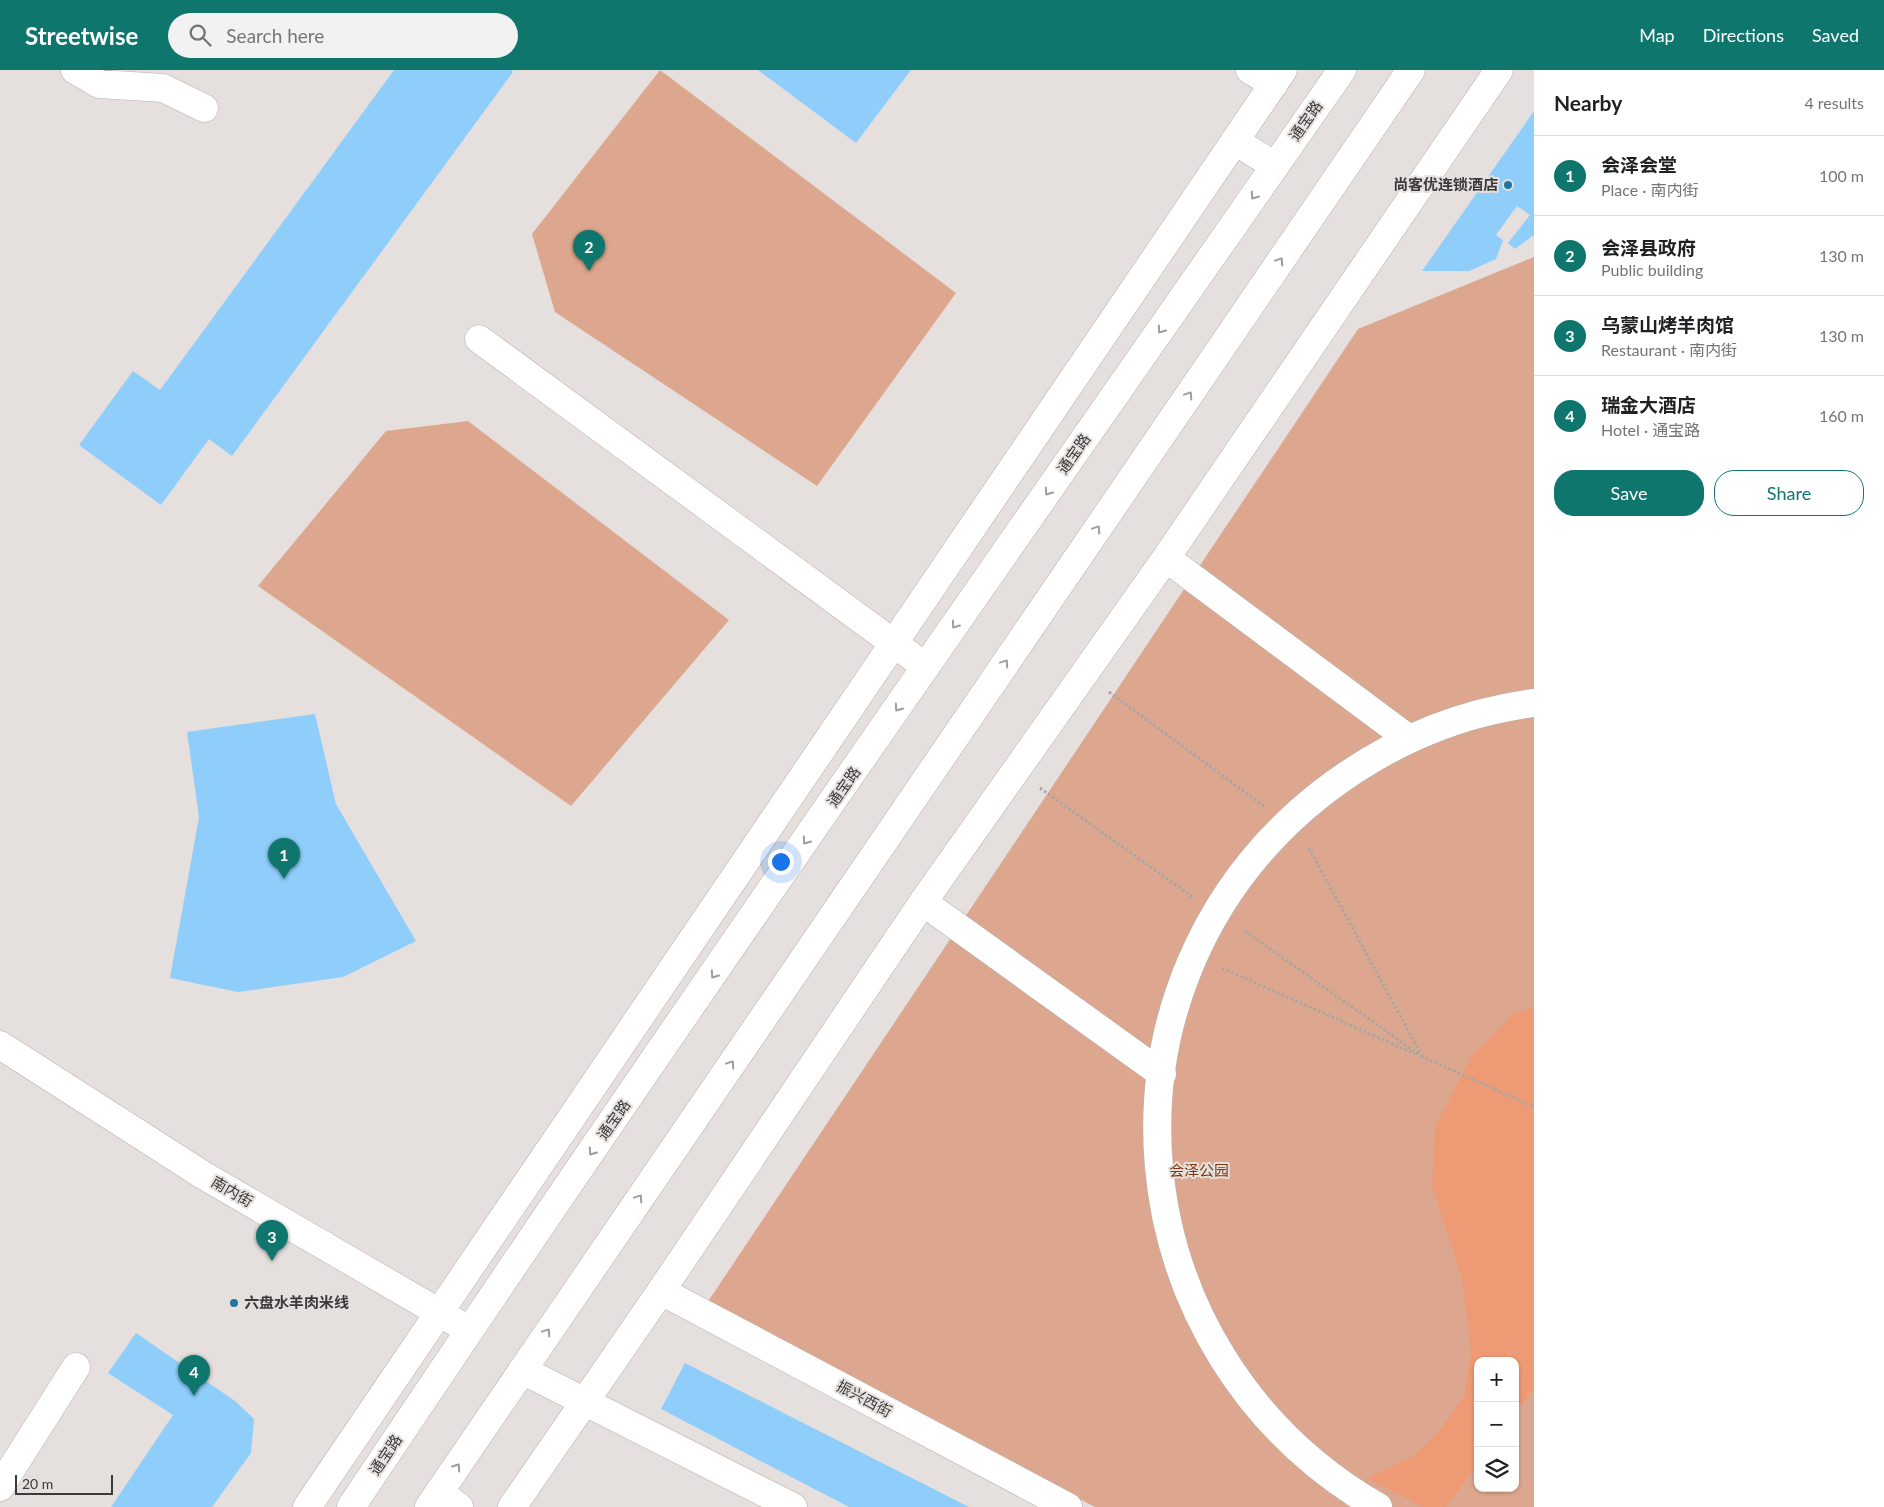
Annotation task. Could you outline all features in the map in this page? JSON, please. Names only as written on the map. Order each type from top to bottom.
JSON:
[{"type":"street","points":[[75,70],[98,84],[162,88],[204,108]]},
{"type":"street","points":[[307,1507],[1278,77],[1250,70]]},
{"type":"street","name":"通宝路","points":[[351,1507],[469,1330],[926,667],[1342,70]]},
{"type":"street","points":[[442,1502],[522,1370],[1411,70]]},
{"type":"street","points":[[512,1507],[661,1292],[923,902],[1166,558],[1499,70]]},
{"type":"street","points":[[1235,140],[1275,166]]},
{"type":"street","points":[[479,339],[926,667]]},
{"type":"street","points":[[1166,558],[1410,739]]},
{"type":"street","points":[[1378,1507],[1350,1491],[1313,1463],[1278,1432],[1237,1382],[1221,1358],[1199,1317],[1181,1274],[1168,1230],[1160,1184],[1157,1137],[1166,1044],[1178,999],[1195,956],[1216,914],[1242,875],[1305,806],[1343,777],[1382,752],[1410,739],[1468,716],[1534,703]]},
{"type":"street","points":[[923,902],[1162,1074]]},
{"type":"street","name":"南内街","points":[[0,1045],[203,1175],[469,1330]]},
{"type":"street","name":"振兴西街","points":[[661,1292],[1068,1507]]},
{"type":"street","points":[[0,1487],[76,1367]]},
{"type":"street","points":[[522,1370],[793,1507]]},
{"type":"path","points":[[1085,674],[1288,823],[1302,837],[1422,1056]]},
{"type":"path","points":[[1016,772],[1216,914],[1422,1056]]},
{"type":"path","points":[[1213,963],[1534,1106]]},
{"type":"green space","points":[[660,70],[956,293],[817,486],[555,312],[532,234]]},
{"type":"green space","name":"会泽公园","points":[[1534,257],[1534,1507],[1095,1507],[705,1306],[1358,329]]},
{"type":"green space","points":[[468,421],[729,620],[571,806],[258,586],[386,431]]},
{"type":"shaded area","points":[[1534,1007],[1534,1388],[1519,1408],[1519,1357],[1474,1357],[1474,1469],[1446,1507],[1423,1507],[1367,1478],[1413,1456],[1437,1434],[1464,1396],[1471,1351],[1462,1278],[1432,1186],[1435,1127],[1471,1057],[1512,1015]]},
{"type":"building","points":[[394,70],[511,70],[513,72],[232,456],[209,439],[161,505],[79,445],[133,371],[160,390]]},
{"type":"building","points":[[758,70],[911,70],[856,143]]},
{"type":"building","points":[[1534,111],[1534,235],[1515,249],[1508,243],[1530,215],[1517,206],[1496,235],[1503,240],[1496,259],[1469,271],[1422,271]]},
{"type":"building","points":[[315,714],[336,804],[416,941],[343,977],[238,992],[170,978],[199,817],[187,732]]},
{"type":"building","points":[[136,1333],[235,1401],[254,1419],[251,1453],[212,1507],[111,1507],[173,1415],[108,1373]]},
{"type":"building","points":[[685,1363],[969,1507],[849,1507],[661,1409]]},
{"type":"place","name":"尚客优连锁酒店","points":[[1508,185]]},
{"type":"place","name":"会泽县政府","points":[[589,271]]},
{"type":"place","name":"会泽会堂","points":[[284,879]]},
{"type":"place","name":"乌蒙山烤羊肉馆","points":[[272,1261]]},
{"type":"place","name":"六盘水羊肉米线","points":[[234,1303]]},
{"type":"place","name":"瑞金大酒店","points":[[194,1396]]}]
